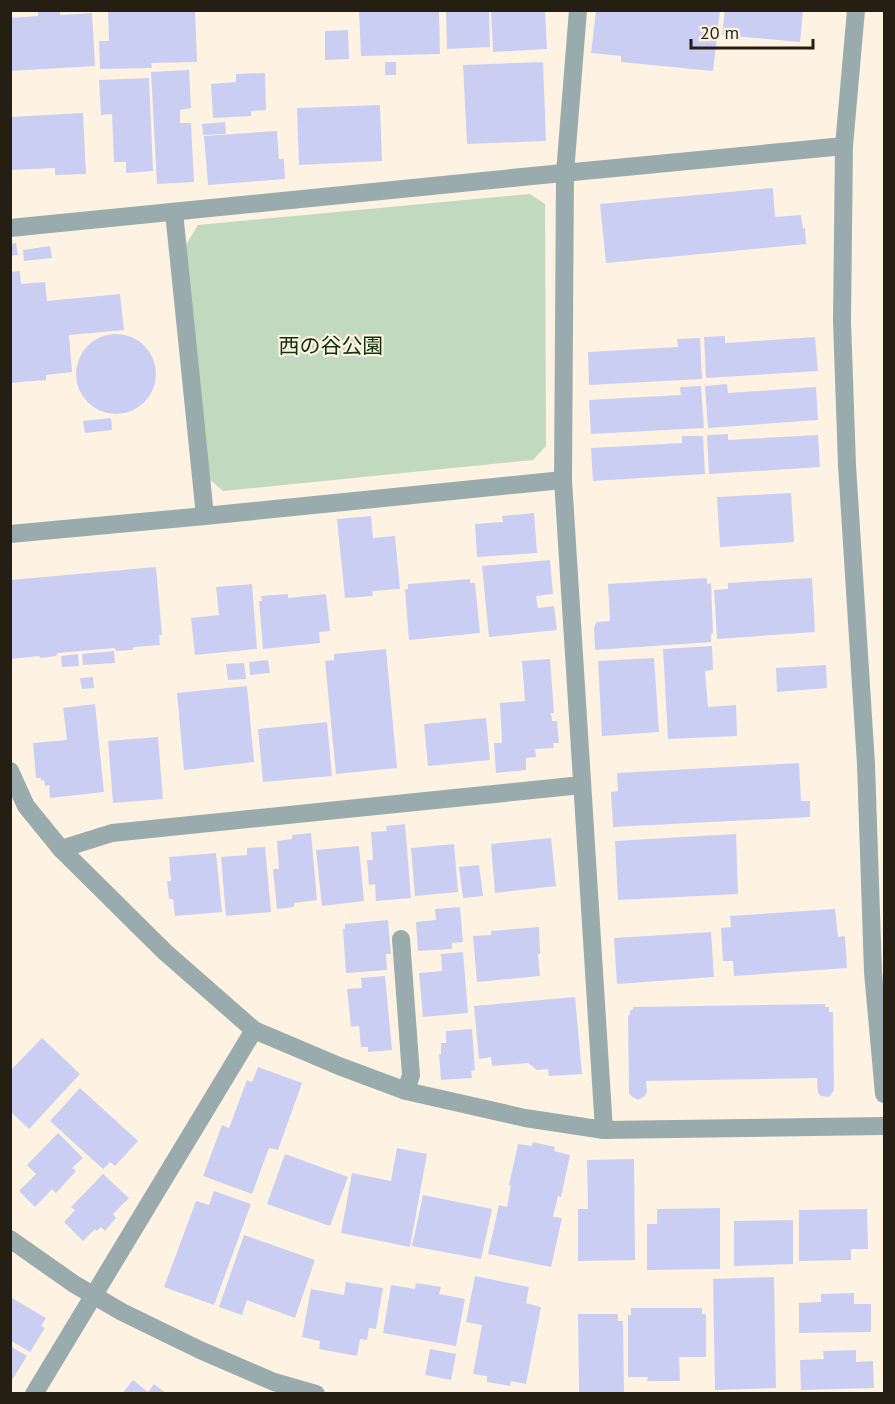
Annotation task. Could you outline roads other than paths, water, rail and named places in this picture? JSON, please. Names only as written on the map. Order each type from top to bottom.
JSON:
[{"type":"street","points":[[578,10],[565,173],[563,480],[604,1130]]},
{"type":"street","points":[[856,10],[844,146],[842,321],[847,465],[866,764],[873,972],[885,1094]]},
{"type":"street","points":[[10,228],[844,146]]},
{"type":"street","points":[[174,212],[205,516]]},
{"type":"street","points":[[10,534],[563,480]]},
{"type":"street","points":[[10,771],[26,806],[61,849],[165,952],[254,1030],[339,1066],[406,1091],[525,1118],[604,1130],[885,1126]]},
{"type":"street","points":[[61,849],[112,833],[582,785]]},
{"type":"street","points":[[401,939],[411,1075],[406,1091]]},
{"type":"street","points":[[34,1394],[254,1030]]},
{"type":"street","points":[[10,1239],[74,1284],[122,1312],[200,1350],[274,1382],[316,1394]]},
{"type":"park label","name":"西の谷公園","points":[[331,346]]}]
